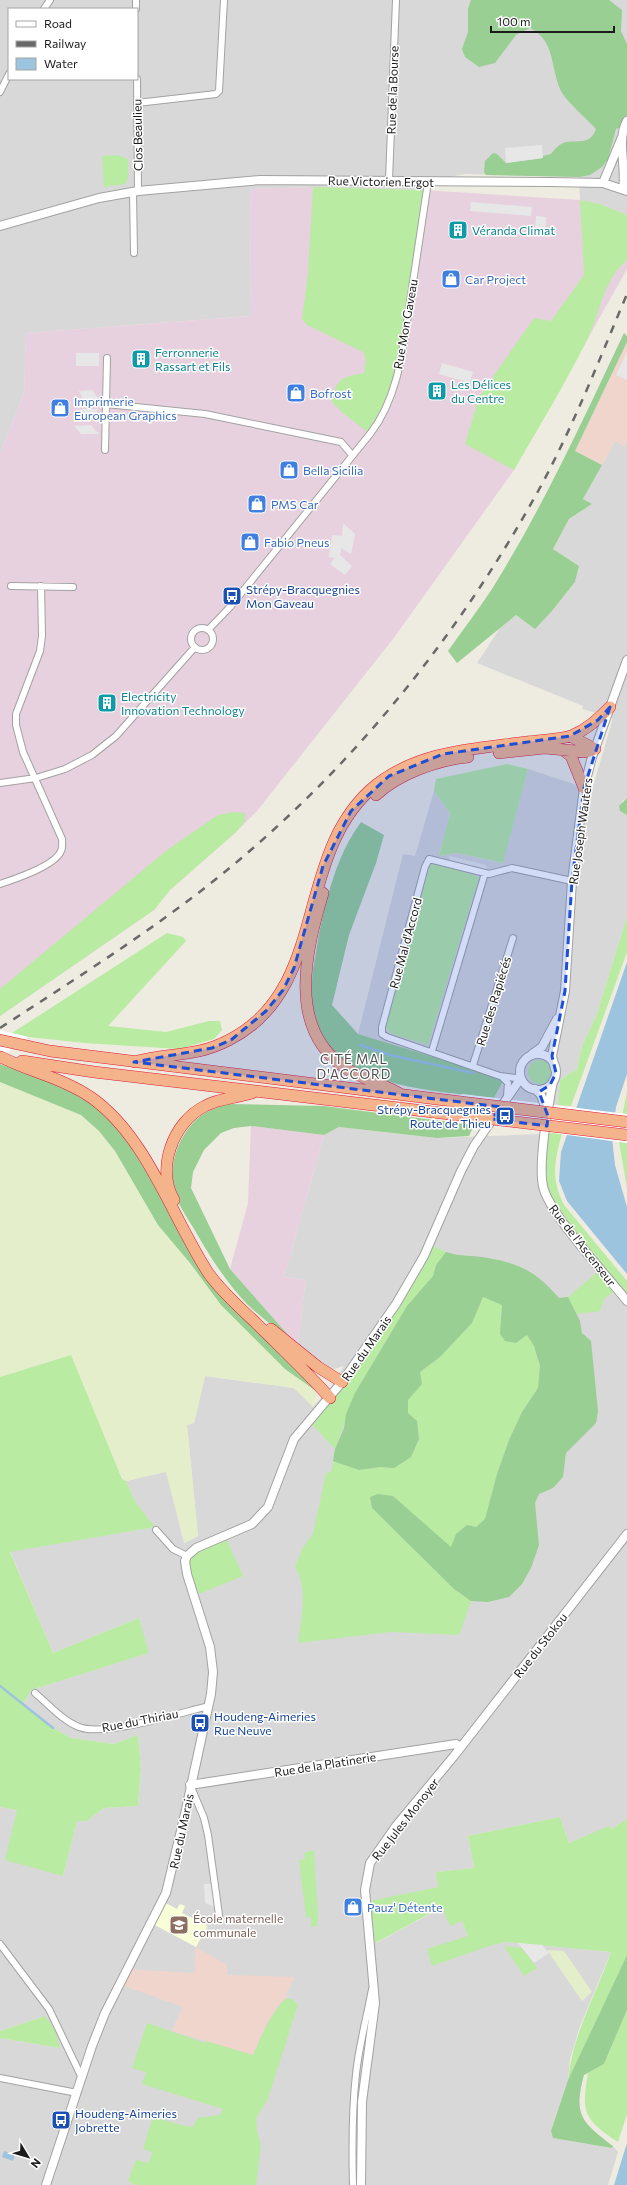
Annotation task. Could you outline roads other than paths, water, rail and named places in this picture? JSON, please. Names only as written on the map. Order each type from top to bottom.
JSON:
[{"type":"highway","points":[[134,1062],[152,1057],[191,1054],[212,1048],[231,1040],[266,1011],[283,990],[301,952],[315,892],[332,844],[351,811],[376,785],[404,768],[443,754],[570,736],[598,720],[610,707]]},
{"type":"highway","points":[[570,736],[595,749]]},
{"type":"highway","points":[[402,1095],[385,1085],[347,1069],[333,1058],[320,1044],[308,1013],[305,982],[306,966],[320,901],[338,847],[346,831],[367,803],[378,793],[403,777],[424,768],[465,757],[545,748],[586,752],[595,749]]},
{"type":"highway","points":[[563,750],[571,756],[584,788]]},
{"type":"highway","points":[[0,1040],[18,1045],[134,1062],[627,1122]]},
{"type":"highway","points":[[1,1056],[45,1066],[627,1136]]},
{"type":"highway","points":[[1,1056],[20,1066],[79,1089],[113,1116],[137,1147],[209,1273],[235,1304],[310,1376],[330,1398]]},
{"type":"highway","points":[[257,1092],[214,1101],[203,1107],[185,1123],[177,1134],[167,1161],[166,1175],[170,1193],[215,1270],[240,1300],[282,1338],[318,1367],[342,1382]]},
{"type":"street","points":[[137,103],[216,94],[219,91],[224,0]]},
{"type":"street","name":"Rue de la Bourse","points":[[388,180],[396,0]]},
{"type":"street","points":[[0,92],[8,76]]},
{"type":"street","name":"Clos Beaulieu","points":[[136,192],[137,80]]},
{"type":"street","points":[[603,183],[627,121]]},
{"type":"street","points":[[623,132],[626,178],[625,190]]},
{"type":"street","name":"Rue Victorien Ergot","points":[[0,226],[99,198],[136,192],[260,180],[603,183],[625,190]]},
{"type":"street","name":"Rue Mon Gaveau","points":[[208,630],[230,607],[378,423],[394,384],[403,343],[428,182]]},
{"type":"street","points":[[134,253],[136,192]]},
{"type":"street","points":[[105,450],[108,358]]},
{"type":"street","points":[[106,404],[205,414],[341,442],[352,455]]},
{"type":"street","points":[[11,586],[73,587]]},
{"type":"street","points":[[0,884],[48,864],[57,858],[61,852],[62,839],[36,778],[23,752],[18,735],[16,714],[40,651],[42,636],[41,586]]},
{"type":"street","points":[[201,628],[208,630],[213,635],[211,646],[205,650],[195,647],[191,641],[195,631],[201,628]]},
{"type":"street","points":[[0,782],[36,778],[78,763],[105,746],[195,647]]},
{"type":"street","name":"Rue Joseph Wauters","points":[[555,1069],[552,1056],[562,1007],[572,881],[584,788],[595,749],[627,660]]},
{"type":"street","name":"Rue Mal d'Accord","points":[[500,1076],[432,1050],[382,1034],[382,1027],[425,867],[429,859],[485,873],[493,874],[506,868],[512,868],[572,881]]},
{"type":"street","points":[[432,1050],[485,873]]},
{"type":"street","name":"Rue des Rapiécés","points":[[473,1065],[513,938]]},
{"type":"street","name":"Rue Joseph Wauters","points":[[530,1056],[542,1047],[548,1038],[562,1007]]},
{"type":"street","points":[[541,1054],[550,1059],[555,1069],[553,1081],[545,1088],[531,1088],[520,1075],[522,1062],[530,1056],[541,1054]]},
{"type":"street","points":[[500,1076],[520,1075]]},
{"type":"street","name":"Rue du Marais","points":[[46,2185],[105,2013],[166,1893],[209,1706],[213,1664],[210,1647],[187,1574],[185,1561],[187,1556],[196,1548],[252,1524],[268,1507],[294,1439],[330,1398],[386,1321],[430,1245],[472,1150],[520,1075]]},
{"type":"street","points":[[500,1076],[508,1083],[506,1099]]},
{"type":"street","name":"Rue de l'Ascenseur","points":[[553,1081],[542,1170],[543,1187],[549,1202],[627,1301]]},
{"type":"street","name":"Rue du Marais","points":[[506,1099],[520,1088],[531,1088]]},
{"type":"street","name":"Rue de l'Ascenseur","points":[[531,1088],[541,1095],[548,1116]]},
{"type":"street","points":[[156,1530],[172,1549],[187,1556]]},
{"type":"street","name":"Rue du Stokou","points":[[454,1756],[627,1534]]},
{"type":"street","name":"Rue du Thiriau","points":[[35,1693],[68,1721],[88,1729],[123,1726],[209,1706]]},
{"type":"street","name":"Rue de la Platinerie","points":[[190,1785],[448,1745],[456,1744],[460,1747]]},
{"type":"street","name":"Rue Jules Monoyer","points":[[361,2185],[362,2102],[375,2003],[365,1897],[366,1878],[370,1863],[396,1826],[454,1756]]},
{"type":"street","points":[[190,1785],[204,1818],[208,1835],[218,1915]]},
{"type":"street","points":[[0,1944],[49,2009],[82,2078]]},
{"type":"street","name":"Rue Jules Monoyer","points":[[352,2185],[353,2104],[356,2072],[366,2010],[374,1982]]},
{"type":"street","points":[[0,2078],[77,2093]]},
{"type":"water","points":[[627,962],[627,1074],[616,1107],[612,1138],[615,1165],[627,1207],[627,1274],[567,1201],[559,1181],[561,1152]]},
{"type":"water","points":[[627,2143],[627,2185],[614,2185]]},
{"type":"water","points":[[4,2151],[15,2155],[13,2161],[2,2157]]},
{"type":"waterway","points":[[360,1045],[390,1055],[473,1073]]},
{"type":"waterway","points":[[0,1686],[53,1728]]},
{"type":"railway","points":[[0,1028],[100,963],[197,894],[249,851],[299,806],[346,758],[391,707],[433,654],[472,599],[542,484],[576,414],[627,294]]},
{"type":"place","name":"Véranda Climat","points":[[458,230]]},
{"type":"place","name":"Car Project","points":[[451,279]]},
{"type":"place","name":"Ferronnerie Rassart et Fils","points":[[141,359]]},
{"type":"place","name":"Les Délices du Centre","points":[[437,391]]},
{"type":"place","name":"Bofrost","points":[[296,393]]},
{"type":"place","name":"Imprimerie European Graphics","points":[[60,408]]},
{"type":"place","name":"Bella Sicilia","points":[[289,470]]},
{"type":"place","name":"PMS Car","points":[[257,504]]},
{"type":"place","name":"Fabio Pneus","points":[[250,542]]},
{"type":"place","name":"Strépy-Bracquegnies Mon Gaveau","points":[[232,596]]},
{"type":"place","name":"Electricity Innovation Technology","points":[[107,703]]},
{"type":"place","name":"Strépy-Bracquegnies Route de Thieu","points":[[505,1116]]},
{"type":"place","name":"Houdeng-Aimeries Rue Neuve","points":[[200,1723]]},
{"type":"place","name":"Pauz' Détente","points":[[353,1907]]},
{"type":"place","name":"École maternelle communale","points":[[179,1925]]},
{"type":"place","name":"Houdeng-Aimeries Jobrette","points":[[61,2120]]},
{"type":"district","name":"CITÉ MAL D'ACCORD","points":[[354,1066]]}]
